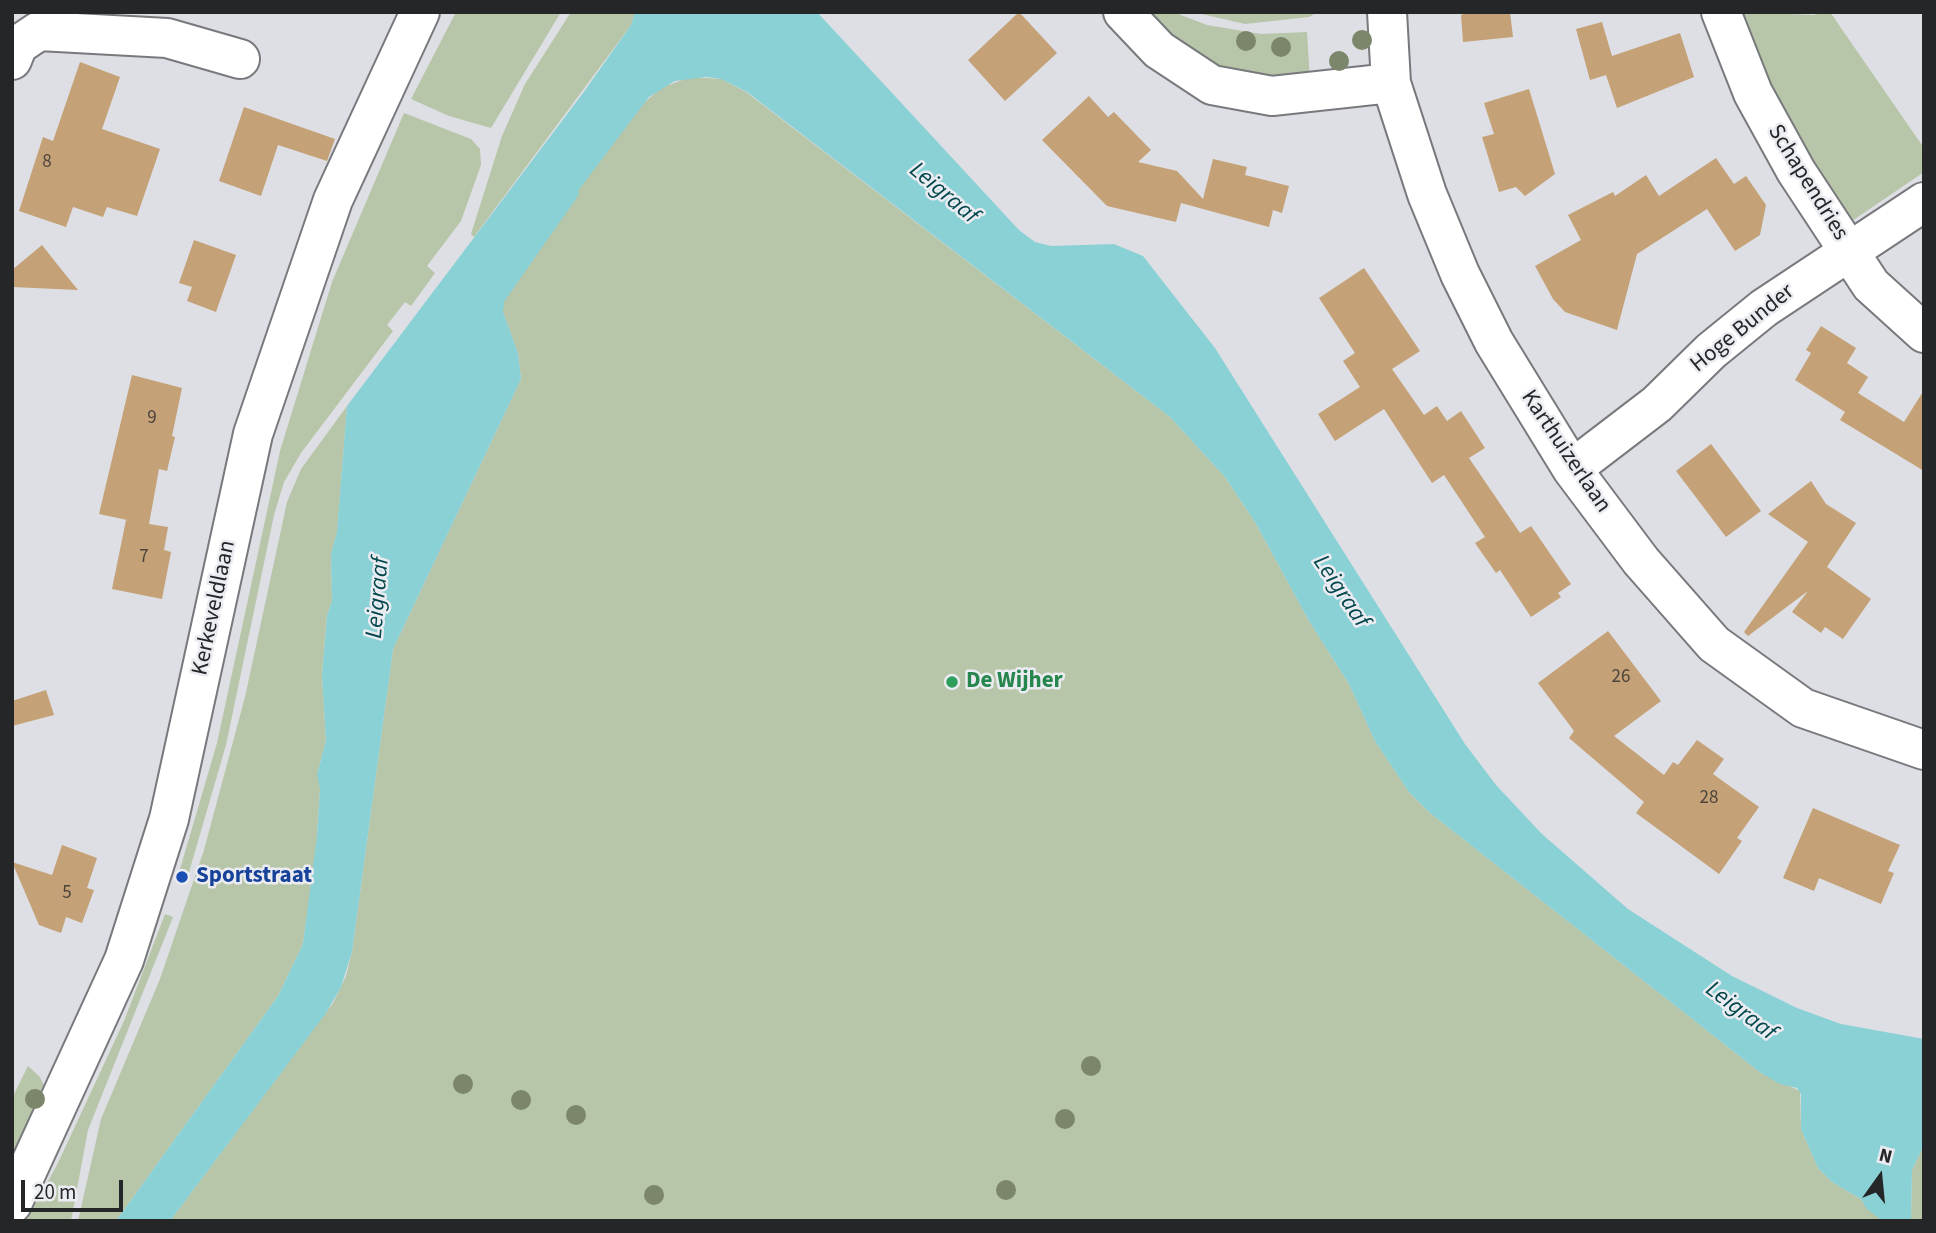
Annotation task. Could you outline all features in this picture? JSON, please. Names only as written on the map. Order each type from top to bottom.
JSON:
[{"type":"street","name":"Kerkeveldlaan","points":[[12,1204],[124,960],[169,819],[253,434],[333,200],[420,12]]},
{"type":"street","points":[[1123,12],[1159,50],[1212,85],[1272,96],[1391,83]]},
{"type":"street","name":"Karthuizerlaan","points":[[1387,12],[1391,83],[1427,194],[1460,274],[1494,342],[1572,469],[1641,561],[1714,644],[1803,708],[1924,750]]},
{"type":"street","name":"Schapendries","points":[[1721,12],[1753,93],[1796,171],[1871,285],[1924,333]]},
{"type":"street","points":[[12,60],[18,45],[39,31],[167,38],[240,60]]},
{"type":"street","name":"Hoge Bunder","points":[[1572,469],[1657,404],[1711,351],[1764,308],[1924,202]]},
{"type":"green space","points":[[456,12],[561,12],[491,128],[449,116],[411,99]]},
{"type":"green space","points":[[571,12],[635,12],[631,25],[474,237],[471,234],[502,136],[525,84]]},
{"type":"green space","points":[[1148,12],[1173,12],[1207,25],[1261,34],[1307,32],[1310,81],[1261,80],[1223,68],[1171,37]]},
{"type":"green space","points":[[1193,12],[1318,12],[1309,17],[1245,24]]},
{"type":"green space","points":[[1743,12],[1813,15],[1830,12],[1924,148],[1924,172],[1849,223],[1792,136]]},
{"type":"green space","name":"De Wijher","points":[[690,77],[721,79],[746,92],[1170,417],[1225,477],[1255,522],[1309,621],[1349,684],[1375,741],[1409,792],[1430,813],[1761,1073],[1800,1091],[1801,1129],[1818,1168],[1832,1182],[1898,1221],[170,1221],[333,1003],[346,976],[352,952],[393,649],[521,379],[518,353],[503,312],[503,295],[509,280],[639,107],[661,88]]},
{"type":"green space","points":[[404,113],[471,139],[480,149],[481,165],[461,221],[427,266],[435,273],[411,306],[405,302],[387,325],[393,331],[301,453],[284,482],[274,515],[226,745],[187,879],[178,876],[217,743],[280,451],[332,282]]},
{"type":"green space","points":[[347,406],[337,533],[331,554],[332,601],[327,616],[322,676],[326,740],[318,771],[320,789],[316,850],[303,944],[278,996],[116,1221],[78,1221],[101,1119],[160,979],[204,850],[245,697],[287,502],[301,469]]},
{"type":"green space","points":[[165,914],[173,917],[88,1130],[71,1221],[26,1221],[57,1165],[124,1021]]},
{"type":"green space","points":[[28,1066],[40,1077],[47,1092],[12,1166],[12,1098]]},
{"type":"green space","points":[[1924,1145],[1924,1221],[1911,1221],[1912,1170]]},
{"type":"water","points":[[635,12],[817,12],[1019,230],[1035,242],[1051,246],[1114,244],[1143,256],[1215,348],[1465,744],[1496,785],[1542,834],[1628,909],[1732,976],[1797,1008],[1841,1024],[1924,1039],[1924,1145],[1912,1170],[1911,1221],[1898,1221],[1832,1182],[1818,1168],[1801,1129],[1801,1094],[1797,1088],[1780,1084],[1761,1073],[1430,813],[1409,792],[1375,741],[1349,684],[1309,621],[1255,522],[1225,477],[1170,417],[747,92],[721,79],[706,77],[675,81],[649,97],[506,286],[503,312],[518,353],[521,379],[393,649],[352,952],[341,987],[326,1013],[170,1221],[116,1221],[278,996],[303,944],[317,836],[320,789],[317,775],[326,740],[322,676],[327,616],[332,601],[331,554],[337,532],[347,406],[583,93],[631,25]]},
{"type":"building","points":[[1019,12],[1057,53],[1005,101],[968,60]]},
{"type":"building","points":[[1468,12],[1510,12],[1513,37],[1463,42],[1461,15]]},
{"type":"building","points":[[1602,22],[1612,56],[1680,33],[1694,77],[1617,108],[1606,75],[1590,80],[1576,29]]},
{"type":"building","points":[[80,62],[120,77],[102,129],[160,149],[137,216],[107,207],[103,217],[73,207],[66,227],[19,211],[43,137],[53,141]]},
{"type":"building","points":[[1529,89],[1555,174],[1525,196],[1516,187],[1499,192],[1482,137],[1494,134],[1484,103]]},
{"type":"building","points":[[1089,96],[1108,117],[1114,112],[1151,150],[1138,162],[1177,171],[1203,199],[1213,159],[1247,167],[1245,175],[1289,186],[1282,213],[1273,210],[1269,227],[1181,203],[1176,222],[1107,206],[1042,140]]},
{"type":"building","points":[[244,107],[335,139],[327,161],[278,145],[261,196],[219,181]]},
{"type":"building","points":[[1716,158],[1734,184],[1746,176],[1766,205],[1760,235],[1735,251],[1707,209],[1637,254],[1617,330],[1565,312],[1553,299],[1535,266],[1581,240],[1568,215],[1613,192],[1615,196],[1646,175],[1659,196]]},
{"type":"building","points":[[194,240],[236,255],[216,312],[187,301],[192,287],[179,283]]},
{"type":"building","points":[[42,245],[78,290],[12,287],[12,270]]},
{"type":"building","points":[[1364,268],[1420,351],[1392,369],[1424,415],[1437,406],[1447,421],[1461,411],[1485,448],[1469,458],[1520,533],[1531,526],[1571,584],[1558,593],[1561,597],[1531,617],[1500,570],[1496,573],[1475,543],[1485,537],[1444,475],[1432,483],[1384,409],[1335,441],[1318,414],[1360,387],[1343,361],[1355,353],[1319,298]]},
{"type":"building","points":[[1821,326],[1856,348],[1847,363],[1868,377],[1858,393],[1904,422],[1924,390],[1924,471],[1840,420],[1845,412],[1795,380],[1811,353],[1806,350]]},
{"type":"building","points":[[132,375],[182,388],[167,471],[159,469],[149,524],[168,527],[164,550],[171,552],[162,599],[112,589],[126,520],[132,521],[99,514]]},
{"type":"building","points":[[1711,444],[1761,511],[1726,537],[1676,471]]},
{"type":"building","points":[[1811,481],[1826,504],[1856,523],[1827,567],[1871,599],[1843,639],[1825,627],[1821,633],[1792,612],[1808,591],[1748,636],[1744,632],[1808,542],[1768,514]]},
{"type":"building","points":[[1608,631],[1661,701],[1614,736],[1664,775],[1673,762],[1678,765],[1697,740],[1724,759],[1713,774],[1759,807],[1737,838],[1742,841],[1719,874],[1636,813],[1644,802],[1569,738],[1574,731],[1538,683]]},
{"type":"building","points":[[46,690],[54,715],[12,726],[12,701]]},
{"type":"building","points":[[1813,808],[1900,845],[1888,871],[1894,873],[1881,904],[1819,878],[1814,891],[1783,878]]},
{"type":"building","points":[[62,845],[97,858],[87,888],[94,890],[82,923],[66,917],[61,933],[39,925],[12,862],[52,875]]},
{"type":"waterway","name":"Leigraaf","points":[[495,306],[574,193]]},
{"type":"waterway","name":"Leigraaf","points":[[1864,1193],[1870,1205],[1891,1221]]},
{"type":"place","name":"De Wijher","points":[[952,682]]},
{"type":"place","name":"Sportstraat","points":[[182,877]]}]
